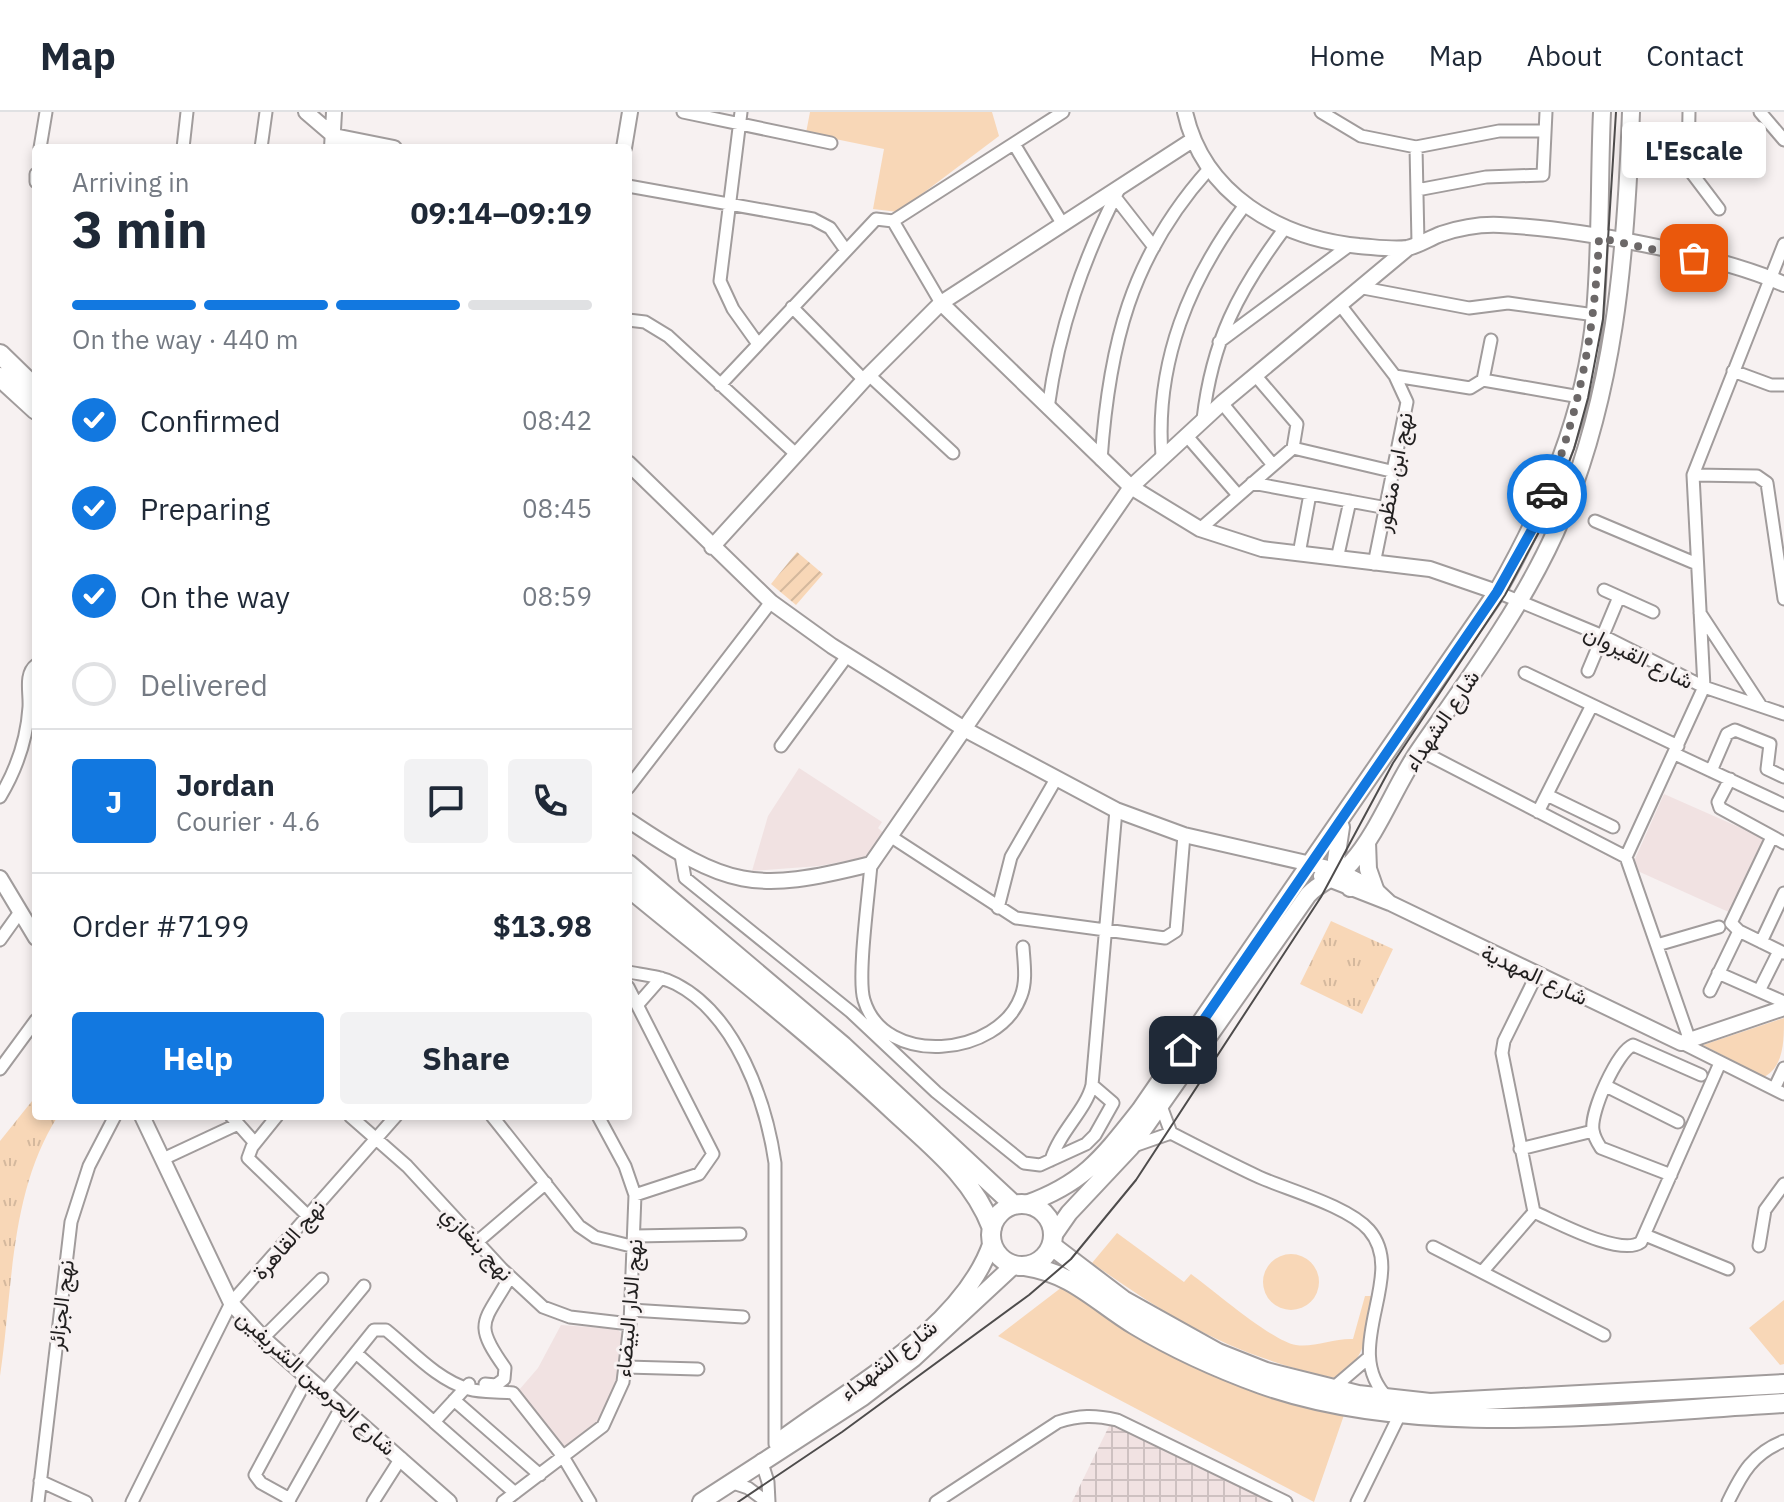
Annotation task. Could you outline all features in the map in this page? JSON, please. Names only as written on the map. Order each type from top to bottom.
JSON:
[{"type":"highway","points":[[0,354],[32,385]]},
{"type":"highway","points":[[0,377],[32,406]]},
{"type":"highway","points":[[632,867],[843,1046],[1020,1205],[1048,1219],[1052,1241],[1041,1260],[1019,1266]]},
{"type":"highway","points":[[632,890],[856,1075],[937,1151],[976,1193],[996,1252],[1019,1266],[1063,1275],[1133,1323],[1212,1366],[1315,1399],[1513,1416],[1784,1403]]},
{"type":"highway","points":[[992,1235],[1000,1214],[1020,1205]]},
{"type":"highway","points":[[1052,1241],[1161,1324],[1266,1372],[1394,1407],[1784,1384]]},
{"type":"main road","name":"شارع الشهداء","points":[[1020,1205],[1066,1188],[1123,1131],[1306,866],[1344,818],[1497,592],[1534,526],[1580,397],[1595,315],[1602,112]]},
{"type":"main road","name":"شارع الشهداء","points":[[1052,1241],[1069,1213],[1131,1147],[1291,917],[1326,878],[1342,872],[1367,842],[1419,750],[1520,600],[1555,534],[1585,457],[1601,404],[1616,321],[1631,112]]},
{"type":"main road","points":[[1344,818],[1336,848],[1350,888]]},
{"type":"main road","points":[[1367,842],[1368,869],[1375,889]]},
{"type":"main road","name":"شارع الشهداء","points":[[701,1502],[770,1453],[946,1314],[983,1268],[992,1235]]},
{"type":"main road","name":"شارع الشهداء","points":[[770,1453],[914,1358],[1019,1266]]},
{"type":"street","points":[[41,144],[46,112]]},
{"type":"street","points":[[183,144],[187,112]]},
{"type":"street","points":[[262,144],[266,112]]},
{"type":"street","points":[[306,112],[333,142],[353,144]]},
{"type":"street","points":[[333,142],[334,112]]},
{"type":"street","points":[[625,144],[630,112]]},
{"type":"street","points":[[683,112],[741,118],[831,143]]},
{"type":"street","points":[[720,385],[876,219],[893,221],[1014,144],[1043,118],[1063,112]]},
{"type":"street","points":[[1185,112],[1191,141],[1209,169],[1245,205],[1285,228],[1326,242],[1413,245],[1465,228],[1495,225],[1622,241],[1777,281]]},
{"type":"street","points":[[1321,112],[1361,136],[1416,147],[1478,134],[1544,131]]},
{"type":"street","points":[[1417,190],[1486,177],[1543,175],[1546,112]]},
{"type":"street","points":[[1689,112],[1688,168],[1719,209]]},
{"type":"street","points":[[1760,112],[1784,140]]},
{"type":"street","points":[[741,118],[720,281],[733,309],[758,344]]},
{"type":"street","points":[[712,547],[867,378],[941,303],[1062,223],[1118,192],[1191,141]]},
{"type":"street","points":[[1014,144],[1062,223]]},
{"type":"street","points":[[1092,1085],[1111,1098],[1113,1109],[1091,1140],[1035,1165],[1019,1160],[936,1092],[900,1056],[880,1031],[863,999],[871,864],[1131,487],[1203,419],[1413,245],[1416,147]]},
{"type":"street","points":[[1101,460],[1114,345],[1133,289],[1154,247],[1189,192],[1209,169]]},
{"type":"street","points":[[632,187],[813,219],[830,228],[845,249]]},
{"type":"street","points":[[1118,192],[1154,247]]},
{"type":"street","points":[[1048,408],[1054,361],[1071,297],[1118,192]]},
{"type":"street","points":[[1162,456],[1160,397],[1178,327],[1206,261],[1245,205]]},
{"type":"street","points":[[893,221],[941,303],[1131,487],[1200,529],[1243,545],[1430,569],[1497,592]]},
{"type":"street","points":[[1203,419],[1217,343],[1246,283],[1285,228]]},
{"type":"street","points":[[1626,857],[1704,687],[1693,475],[1733,371],[1777,281],[1784,244]]},
{"type":"street","points":[[1217,343],[1350,245]]},
{"type":"street","points":[[1363,288],[1469,308],[1508,303],[1595,315]]},
{"type":"street","name":"نهج ابن منظور","points":[[1341,306],[1395,376],[1405,394],[1407,410],[1374,564]]},
{"type":"street","points":[[792,307],[953,453]]},
{"type":"street","points":[[632,320],[645,322],[661,331],[797,455]]},
{"type":"street","points":[[1483,380],[1491,340]]},
{"type":"street","points":[[1733,371],[1771,385],[1784,385]]},
{"type":"street","points":[[1200,529],[1293,448],[1297,424],[1255,375]]},
{"type":"street","points":[[1395,376],[1470,388],[1483,380],[1580,397]]},
{"type":"street","points":[[1222,403],[1273,465]]},
{"type":"street","points":[[1186,435],[1238,495]]},
{"type":"street","points":[[1293,448],[1395,472]]},
{"type":"street","points":[[632,467],[771,602],[847,656],[966,730],[1116,810],[1184,835],[1342,872],[1375,889],[1390,903]]},
{"type":"street","points":[[1693,475],[1757,476],[1767,483],[1784,599]]},
{"type":"street","points":[[1252,483],[1387,508]]},
{"type":"street","points":[[1299,554],[1310,494]]},
{"type":"street","points":[[1337,559],[1350,501]]},
{"type":"street","points":[[1595,521],[1697,564]]},
{"type":"street","points":[[1604,590],[1653,612]]},
{"type":"street","name":"شارع القيروان","points":[[1497,592],[1603,636],[1704,687],[1784,714]]},
{"type":"street","points":[[1588,671],[1619,597]]},
{"type":"street","points":[[632,783],[771,602]]},
{"type":"street","points":[[1700,612],[1761,706]]},
{"type":"street","points":[[781,746],[847,656]]},
{"type":"street","points":[[0,797],[23,744],[30,705],[29,675],[32,671]]},
{"type":"street","points":[[1525,673],[1592,705],[1711,771],[1783,802]]},
{"type":"street","points":[[1538,812],[1592,705]]},
{"type":"street","points":[[1711,771],[1727,734],[1735,730],[1770,744],[1767,769],[1784,777]]},
{"type":"street","points":[[1419,750],[1626,857],[1686,1042],[1720,1063],[1779,1091],[1784,1068]]},
{"type":"street","points":[[998,908],[1011,857],[1056,779]]},
{"type":"street","points":[[1730,779],[1718,802],[1720,808],[1780,838],[1732,919],[1732,926],[1739,931],[1781,952],[1759,991]]},
{"type":"street","points":[[1547,795],[1613,827]]},
{"type":"street","points":[[1051,1160],[1061,1133],[1086,1100],[1092,1085],[1116,810]]},
{"type":"street","points":[[632,823],[709,870],[756,882],[796,881],[871,864]]},
{"type":"street","points":[[890,836],[966,883],[998,908],[1025,921],[1165,938],[1174,934],[1184,835]]},
{"type":"street","points":[[681,855],[685,878],[880,1031],[912,1044],[972,1042],[996,1030],[1021,996],[1023,947]]},
{"type":"street","points":[[1306,866],[1326,878],[1390,903]]},
{"type":"street","points":[[0,878],[32,932]]},
{"type":"street","points":[[1761,942],[1784,893]]},
{"type":"street","name":"شارع المهدية","points":[[1390,903],[1686,1042]]},
{"type":"street","points":[[0,940],[20,912]]},
{"type":"street","points":[[1657,945],[1719,927]]},
{"type":"street","points":[[1710,991],[1739,931]]},
{"type":"street","points":[[632,973],[661,978],[694,997],[738,1050],[758,1093],[772,1140],[777,1242],[768,1502]]},
{"type":"street","points":[[1718,973],[1784,1005]]},
{"type":"street","points":[[1534,1212],[1502,1053],[1504,1041],[1537,974]]},
{"type":"street","points":[[639,1003],[661,978]]},
{"type":"street","points":[[632,993],[656,1046],[713,1154],[699,1174],[635,1195]]},
{"type":"street","points":[[1686,1042],[1784,1005]]},
{"type":"street","points":[[0,1069],[32,1025]]},
{"type":"street","points":[[900,1056],[912,1044]]},
{"type":"street","points":[[1671,1175],[1606,1150],[1593,1131],[1594,1114],[1623,1051],[1633,1045],[1701,1075]]},
{"type":"street","points":[[1534,1212],[1626,1248],[1634,1247],[1645,1235],[1720,1063]]},
{"type":"street","points":[[1606,1086],[1678,1122]]},
{"type":"street","points":[[1161,1106],[1171,1133]]},
{"type":"street","name":"نهج الجزائر","points":[[38,1502],[71,1222],[89,1166],[113,1120]]},
{"type":"street","name":"شارع الحرمين الشريفين","points":[[144,1120],[231,1303],[263,1338],[449,1502]]},
{"type":"street","points":[[163,1159],[235,1120],[255,1143]]},
{"type":"street","points":[[274,1120],[255,1143],[248,1158],[308,1216]]},
{"type":"street","name":"نهج بنغازي","points":[[355,1120],[376,1138],[510,1277],[553,1314],[630,1324]]},
{"type":"street","name":"نهج القاهرة","points":[[132,1502],[231,1303],[392,1120]]},
{"type":"street","points":[[495,1120],[573,1220],[587,1232],[635,1241],[740,1234]]},
{"type":"street","name":"نهج الدار البيضاء","points":[[503,1502],[608,1421],[626,1367],[635,1241],[635,1195],[625,1166],[600,1120]]},
{"type":"street","points":[[1520,1149],[1593,1131]]},
{"type":"street","points":[[1131,1147],[1171,1133],[1341,1212],[1370,1231],[1380,1256],[1379,1285],[1367,1359],[1375,1381],[1394,1407],[1357,1502]]},
{"type":"street","points":[[477,1242],[546,1183]]},
{"type":"street","points":[[1759,1246],[1765,1210],[1784,1184]]},
{"type":"street","points":[[1482,1272],[1534,1212]]},
{"type":"street","points":[[1645,1235],[1728,1269]]},
{"type":"street","points":[[1433,1247],[1604,1335]]},
{"type":"street","points":[[434,1422],[464,1387],[473,1382],[496,1385],[504,1379],[505,1368],[483,1336],[482,1326],[510,1277]]},
{"type":"street","points":[[263,1338],[322,1279]]},
{"type":"street","points":[[342,1406],[289,1500],[261,1483],[255,1475],[302,1372],[364,1286]]},
{"type":"street","points":[[631,1310],[743,1317]]},
{"type":"street","points":[[325,1391],[381,1328],[434,1370],[464,1387],[513,1393],[562,1455],[590,1502]]},
{"type":"street","points":[[356,1353],[515,1493]]},
{"type":"street","points":[[1332,1389],[1367,1359]]},
{"type":"street","points":[[626,1367],[698,1369]]},
{"type":"street","points":[[454,1400],[540,1475]]},
{"type":"street","points":[[936,1502],[1058,1422],[1076,1416],[1098,1415],[1117,1420],[1286,1502]]},
{"type":"street","points":[[1728,1502],[1745,1468],[1769,1447],[1784,1441]]},
{"type":"street","points":[[373,1502],[401,1458]]},
{"type":"street","points":[[40,1481],[86,1502]]},
{"type":"street","points":[[730,1482],[748,1488],[768,1502]]},
{"type":"shaded area","points":[[799,768],[882,822],[878,828],[885,834],[867,857],[819,866],[752,871],[768,816]]},
{"type":"shaded area","points":[[1664,794],[1766,839],[1733,914],[1631,868]]},
{"type":"shaded area","points":[[561,1325],[617,1329],[626,1338],[620,1388],[604,1423],[568,1452],[519,1390],[538,1368]]},
{"type":"shaded area","points":[[1111,1422],[1275,1502],[1072,1502]]},
{"type":"green space","points":[[810,112],[992,112],[999,136],[898,212],[873,209],[884,149],[806,133]]},
{"type":"green space","points":[[797,552],[823,574],[796,605],[771,584]]},
{"type":"green space","points":[[1331,921],[1393,949],[1362,1014],[1300,984]]},
{"type":"green space","points":[[1784,1018],[1779,1060],[1764,1077],[1703,1045]]},
{"type":"green space","points":[[32,1101],[32,1120],[56,1120],[42,1145],[22,1209],[0,1376],[0,1141]]},
{"type":"green space","points":[[1117,1233],[1184,1282],[1191,1274],[1258,1325],[1296,1345],[1353,1339],[1365,1296],[1371,1296],[1360,1353],[1355,1362],[1335,1378],[1267,1359],[1207,1334],[1092,1263]]},
{"type":"green space","points":[[1291,1254],[1311,1262],[1319,1282],[1311,1302],[1291,1310],[1271,1302],[1263,1282],[1271,1262]]},
{"type":"green space","points":[[1066,1284],[1172,1356],[1251,1390],[1344,1415],[1314,1502],[998,1336]]},
{"type":"green space","points":[[1784,1300],[1784,1364],[1780,1365],[1749,1328]]},
{"type":"tram line","points":[[738,1502],[842,1432],[1029,1295],[1071,1259],[1136,1180],[1321,897],[1393,763],[1505,595],[1547,517],[1574,449],[1588,398],[1603,319],[1616,112]]},
{"type":"way so far","points":[[1547,494],[1580,397],[1595,315],[1599,238],[1694,258]]},
{"type":"place","name":"L'Escale","points":[[1694,258]]},
{"type":"route","points":[[1183,1050],[1497,592],[1534,526],[1547,494]]}]
